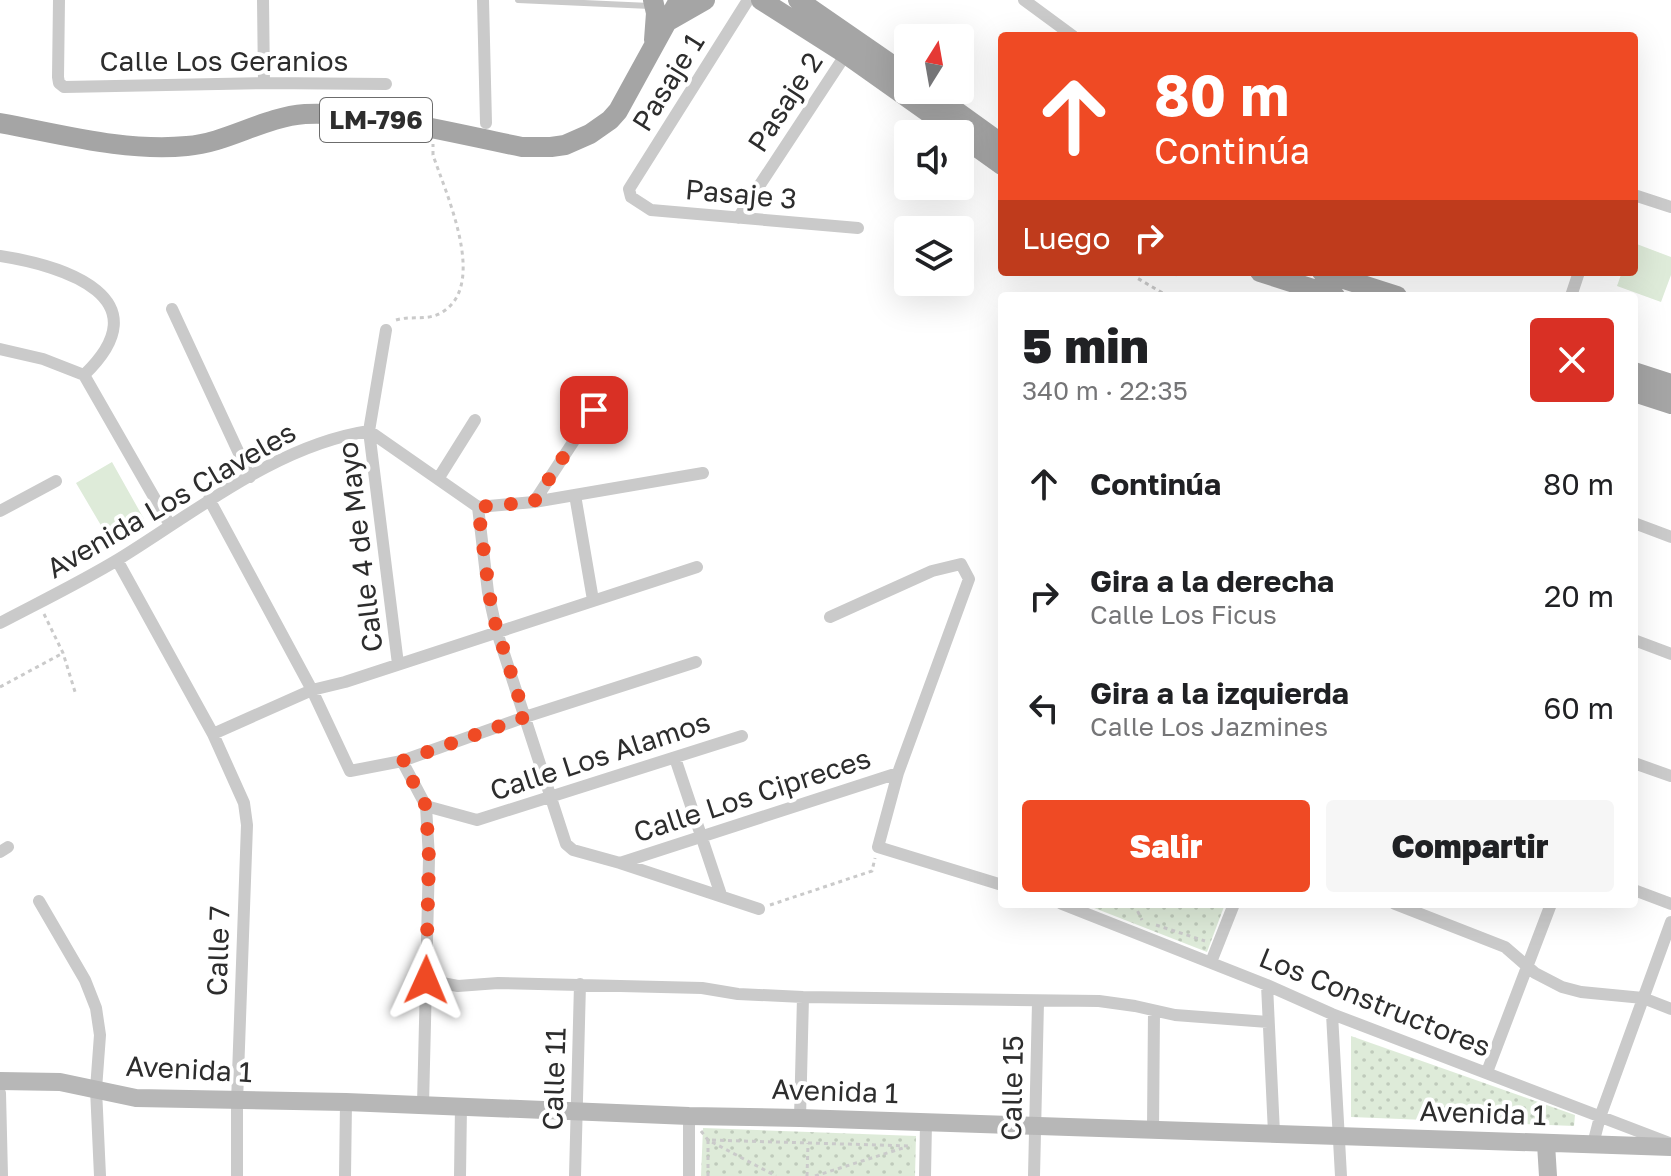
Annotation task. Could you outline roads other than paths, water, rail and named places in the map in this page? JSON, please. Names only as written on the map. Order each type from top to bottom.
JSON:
[{"type":"main road","name":"LM-796","points":[[0,123],[153,147],[190,146],[303,114],[350,115],[522,147],[551,147],[579,140],[610,120],[618,111],[651,49],[658,10],[679,0]]},
{"type":"main road","points":[[658,10],[689,7],[705,0]]},
{"type":"main road","points":[[761,0],[846,54],[940,120]]},
{"type":"main road","points":[[798,0],[894,66]]},
{"type":"main road","points":[[946,104],[998,141]]},
{"type":"main road","points":[[974,144],[998,162]]},
{"type":"main road","points":[[1272,276],[1322,292]]},
{"type":"main road","points":[[1334,276],[1384,292]]},
{"type":"main road","points":[[1638,373],[1671,384]]},
{"type":"main road","points":[[1638,393],[1671,404]]},
{"type":"street","name":"Calle Los Geranios","points":[[59,0],[58,77],[64,87],[386,84]]},
{"type":"street","points":[[263,0],[264,83]]},
{"type":"street","points":[[483,0],[486,123]]},
{"type":"street","name":"Pasaje 1","points":[[629,189],[748,0]]},
{"type":"street","points":[[1024,0],[1068,32]]},
{"type":"street","name":"Pasaje 2","points":[[738,218],[846,54]]},
{"type":"street","name":"Pasaje 3","points":[[629,189],[631,197],[651,210],[858,228]]},
{"type":"street","points":[[1638,196],[1671,207]]},
{"type":"street","points":[[0,256],[34,261],[70,273],[93,287],[108,303],[114,316],[113,331],[98,362],[84,375]]},
{"type":"street","points":[[172,309],[250,477]]},
{"type":"street","name":"Calle 4 de Mayo","points":[[386,330],[369,431],[398,664]]},
{"type":"street","points":[[0,349],[43,359],[84,375],[170,525]]},
{"type":"street","points":[[534,502],[594,410]]},
{"type":"street","points":[[438,479],[475,420]]},
{"type":"street","points":[[369,431],[478,507],[534,502],[703,473]]},
{"type":"street","name":"Avenida Los Claveles","points":[[0,623],[117,560],[209,499],[250,477],[323,441],[339,435],[369,431]]},
{"type":"street","points":[[0,511],[56,481]]},
{"type":"street","points":[[575,495],[593,600]]},
{"type":"street","points":[[209,499],[312,690],[350,771],[402,761],[525,717],[696,662]]},
{"type":"street","points":[[478,507],[488,592],[497,632],[568,847],[759,909]]},
{"type":"street","points":[[1638,525],[1671,537]]},
{"type":"street","name":"Calle 7","points":[[117,560],[213,734],[244,803],[247,825],[237,1176]]},
{"type":"street","points":[[830,617],[932,571],[961,564],[969,579],[898,773],[878,847],[998,884]]},
{"type":"street","points":[[213,734],[312,690],[345,682],[697,567]]},
{"type":"street","points":[[1638,642],[1671,654]]},
{"type":"street","name":"Calle Los Alamos","points":[[426,806],[477,820],[742,736]]},
{"type":"street","points":[[675,758],[721,895]]},
{"type":"street","points":[[402,761],[426,806],[429,858],[423,1105]]},
{"type":"street","points":[[1638,764],[1671,776]]},
{"type":"street","name":"Calle Los Cipreces","points":[[620,863],[898,773]]},
{"type":"street","points":[[1638,892],[1671,904]]},
{"type":"street","points":[[39,901],[85,980],[96,1008],[100,1035],[96,1089],[100,1176]]},
{"type":"street","name":"Los Constructores","points":[[1075,908],[1332,1014],[1671,1145]]},
{"type":"street","points":[[1211,962],[1232,908]]},
{"type":"street","points":[[1405,908],[1505,947],[1535,973],[1572,990],[1643,998],[1671,1009]]},
{"type":"street","points":[[1487,1072],[1549,908]]},
{"type":"street","points":[[1593,1144],[1671,922]]},
{"type":"street","points":[[426,980],[474,986],[498,983],[702,988],[738,994],[803,997],[1099,1001],[1203,1019],[1268,1022]]},
{"type":"street","name":"Calle 11","points":[[575,1176],[580,984]]},
{"type":"street","points":[[1267,985],[1274,1133]]},
{"type":"street","points":[[800,1118],[803,997]]},
{"type":"street","name":"Calle 15","points":[[1034,1176],[1038,1002]]},
{"type":"street","points":[[1153,1129],[1154,1011]]},
{"type":"street","points":[[1332,1014],[1341,1176]]},
{"type":"street","name":"Avenida 1","points":[[0,1081],[60,1082],[136,1098],[237,1102],[346,1102],[1546,1144],[1671,1145]]},
{"type":"street","points":[[0,1093],[2,1176]]},
{"type":"street","points":[[345,1176],[346,1102]]},
{"type":"street","points":[[460,1176],[461,1106]]},
{"type":"street","points":[[689,1116],[689,1176]]},
{"type":"street","points":[[925,1176],[926,1122]]},
{"type":"street","points":[[1546,1144],[1548,1176]]},
{"type":"lane","points":[[518,0],[587,2],[658,10]]}]
